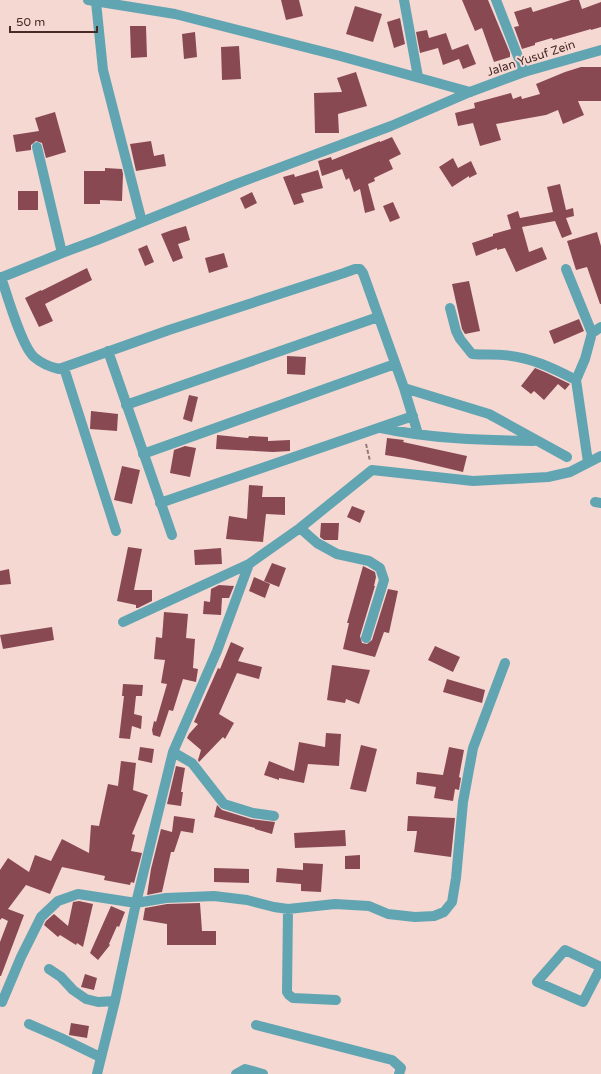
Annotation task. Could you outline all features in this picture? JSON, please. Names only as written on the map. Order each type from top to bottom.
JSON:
[{"type":"street","points":[[404,0],[418,77]]},
{"type":"street","points":[[496,0],[524,72]]},
{"type":"street","points":[[142,222],[103,70],[92,1],[174,14],[333,54],[470,92]]},
{"type":"street","name":"Jalan Yusuf Zein","points":[[1,278],[236,184],[391,126],[470,92],[524,72],[601,50]]},
{"type":"street","points":[[590,53],[601,56]]},
{"type":"street","points":[[37,147],[62,253]]},
{"type":"street","points":[[1,278],[29,351],[34,357],[59,369],[108,351],[355,269],[360,269],[404,388],[418,434]]},
{"type":"street","points":[[566,269],[592,333],[585,359],[576,380],[588,462]]},
{"type":"street","points":[[450,308],[456,331],[460,339],[472,354],[485,356],[503,355],[533,360],[576,380]]},
{"type":"street","points":[[126,404],[378,317]]},
{"type":"street","points":[[592,333],[601,327]]},
{"type":"street","points":[[108,351],[172,535]]},
{"type":"street","points":[[143,454],[395,364]]},
{"type":"street","points":[[64,368],[116,531]]},
{"type":"street","points":[[404,388],[489,414],[567,457]]},
{"type":"street","points":[[160,503],[413,416]]},
{"type":"street","points":[[381,428],[444,438],[536,441]]},
{"type":"street","points":[[123,622],[249,564],[300,528],[372,470],[473,481],[548,477],[570,472],[601,456]]},
{"type":"street","points":[[300,528],[317,543],[337,554],[369,561],[380,568],[384,580],[366,638]]},
{"type":"street","points":[[97,1074],[115,1001],[136,903],[173,752],[217,651],[249,564]]},
{"type":"street","points":[[2,1002],[21,957],[41,917],[58,901],[78,894],[136,903],[166,898],[214,896],[247,900],[288,909],[335,904],[369,906],[388,914],[415,917],[434,916],[444,912],[452,902],[463,802],[473,748],[505,663]]},
{"type":"street","points":[[173,752],[192,763],[224,804],[253,813],[274,816]]},
{"type":"street","points":[[288,909],[287,992],[293,998],[336,1000]]},
{"type":"street","points":[[565,950],[601,967],[583,1002],[537,982],[565,950]]},
{"type":"street","points":[[49,969],[61,977],[73,990],[86,999],[98,1002],[115,1001]]},
{"type":"street","points":[[29,1024],[100,1057]]},
{"type":"street","points":[[256,1026],[392,1060],[401,1068],[399,1074]]},
{"type":"street","points":[[236,1074],[245,1069],[263,1074]]},
{"type":"path","points":[[363,434],[372,470]]},
{"type":"building","points":[[281,0],[299,0],[303,16],[286,20]]},
{"type":"building","points":[[462,0],[488,0],[510,53],[510,57],[494,62],[482,28],[475,31]]},
{"type":"building","points":[[571,0],[579,0],[582,9],[601,2],[601,27],[553,40],[552,38],[522,49],[514,27],[519,26],[514,12],[531,7],[533,12]]},
{"type":"building","points":[[355,6],[382,14],[373,42],[346,34]]},
{"type":"building","points":[[400,18],[405,44],[394,48],[387,22]]},
{"type":"building","points":[[130,26],[146,26],[147,57],[131,58]]},
{"type":"building","points":[[427,30],[429,38],[446,33],[452,50],[468,44],[476,64],[463,69],[459,59],[443,65],[438,48],[420,53],[416,32]]},
{"type":"building","points":[[195,32],[197,57],[184,59],[182,34]]},
{"type":"building","points":[[239,46],[241,79],[222,80],[221,47]]},
{"type":"building","points":[[581,67],[601,67],[601,101],[578,101],[584,115],[563,124],[558,110],[546,115],[496,124],[501,140],[480,146],[473,123],[458,126],[455,113],[475,108],[474,103],[511,93],[513,99],[521,96],[522,99],[540,94],[536,84]]},
{"type":"building","points":[[356,72],[367,106],[338,114],[339,133],[315,133],[314,93],[342,92],[337,78]]},
{"type":"building","points":[[55,112],[66,152],[46,158],[42,143],[36,141],[31,145],[31,150],[16,152],[13,135],[39,131],[35,118]]},
{"type":"building","points":[[392,137],[401,154],[389,160],[393,169],[374,178],[375,181],[368,184],[375,210],[365,213],[360,189],[354,192],[349,178],[346,180],[342,169],[322,176],[318,161],[331,157],[332,160]]},
{"type":"building","points":[[151,141],[154,156],[164,154],[166,166],[136,171],[130,144]]},
{"type":"building","points":[[453,158],[458,168],[471,161],[477,174],[469,178],[469,176],[452,187],[439,167]]},
{"type":"building","points":[[105,168],[122,169],[122,201],[100,200],[100,204],[84,204],[84,171],[105,171]]},
{"type":"building","points":[[318,170],[323,188],[301,194],[304,202],[294,205],[283,177],[294,174],[295,177]]},
{"type":"building","points":[[560,184],[566,210],[573,208],[574,216],[566,218],[572,234],[562,238],[555,221],[522,227],[529,252],[542,247],[547,259],[516,272],[505,248],[497,250],[497,248],[476,256],[472,243],[493,236],[493,234],[511,229],[507,215],[518,211],[520,218],[553,212],[547,187]]},
{"type":"building","points":[[18,191],[38,191],[38,210],[18,210]]},
{"type":"building","points":[[252,192],[257,203],[245,209],[240,198]]},
{"type":"building","points":[[393,202],[400,218],[390,222],[383,206]]},
{"type":"building","points":[[186,226],[190,240],[178,244],[183,258],[173,262],[161,234]]},
{"type":"building","points":[[597,232],[601,246],[601,304],[587,267],[576,270],[567,241]]},
{"type":"building","points":[[147,245],[154,262],[145,266],[138,249]]},
{"type":"building","points":[[224,253],[228,267],[209,273],[205,258]]},
{"type":"building","points":[[87,268],[92,280],[45,304],[53,321],[39,327],[25,298]]},
{"type":"building","points":[[469,281],[480,331],[465,334],[462,329],[452,284]]},
{"type":"building","points":[[579,319],[584,331],[554,344],[549,331]]},
{"type":"building","points":[[287,356],[306,357],[305,375],[287,374]]},
{"type":"building","points":[[535,368],[570,384],[565,390],[558,384],[544,400],[534,391],[531,394],[521,386]]},
{"type":"building","points":[[189,395],[198,397],[192,422],[183,419]]},
{"type":"building","points":[[91,411],[118,414],[117,431],[90,429]]},
{"type":"building","points":[[217,435],[248,438],[249,436],[268,437],[268,441],[290,440],[290,451],[273,452],[216,449]]},
{"type":"building","points":[[387,438],[404,440],[403,442],[467,456],[463,472],[385,455]]},
{"type":"building","points":[[185,446],[196,448],[190,477],[170,473],[174,450]]},
{"type":"building","points":[[122,466],[140,470],[132,504],[114,500]]},
{"type":"building","points":[[249,485],[263,486],[262,497],[285,497],[285,515],[266,514],[263,542],[226,539],[229,516],[247,519]]},
{"type":"building","points":[[352,506],[365,511],[360,523],[347,517]]},
{"type":"building","points":[[321,523],[339,523],[338,540],[324,540],[320,537]]},
{"type":"building","points":[[128,547],[142,549],[134,590],[152,590],[152,601],[138,608],[136,608],[136,605],[117,601]]},
{"type":"building","points":[[221,548],[222,564],[195,565],[194,550]]},
{"type":"building","points":[[272,563],[286,568],[279,587],[264,581]]},
{"type":"building","points":[[363,566],[375,572],[376,577],[375,586],[360,636],[362,643],[367,644],[372,640],[388,589],[398,591],[389,633],[384,632],[375,657],[343,649],[349,623],[347,623]]},
{"type":"building","points":[[9,569],[11,584],[0,585],[0,571]]},
{"type":"building","points":[[254,577],[270,584],[265,598],[249,591]]},
{"type":"building","points":[[219,585],[234,586],[229,598],[222,598],[221,615],[203,614],[204,601],[210,602],[211,589]]},
{"type":"building","points":[[164,612],[188,614],[186,638],[195,639],[193,668],[198,669],[196,682],[183,679],[173,711],[169,710],[160,737],[153,735],[152,730],[154,721],[156,722],[167,684],[161,683],[165,660],[154,659],[156,637],[162,638]]},
{"type":"building","points":[[52,627],[54,640],[3,649],[0,635]]},
{"type":"building","points":[[231,642],[244,648],[238,661],[262,667],[259,679],[237,673],[219,714],[234,723],[225,739],[223,737],[199,762],[198,760],[201,750],[187,738],[198,724],[194,722],[218,668],[220,669]]},
{"type":"building","points":[[435,646],[460,657],[453,672],[428,660]]},
{"type":"building","points":[[332,665],[370,670],[359,704],[346,699],[345,703],[327,700]]},
{"type":"building","points":[[447,679],[485,690],[482,703],[443,692]]},
{"type":"building","points":[[123,684],[143,685],[142,696],[136,696],[134,714],[142,716],[141,729],[132,726],[130,739],[119,738],[124,696],[122,696]]},
{"type":"building","points":[[326,733],[341,734],[339,766],[308,764],[304,783],[279,778],[279,780],[264,775],[269,761],[294,771],[299,742],[325,747]]},
{"type":"building","points":[[361,745],[377,749],[366,792],[350,789]]},
{"type":"building","points":[[140,747],[154,749],[152,763],[138,760]]},
{"type":"building","points":[[449,747],[464,750],[459,777],[461,778],[459,790],[455,789],[453,801],[434,798],[436,787],[416,784],[417,772],[443,775]]},
{"type":"building","points":[[121,761],[136,763],[133,790],[148,795],[132,834],[135,835],[131,851],[142,853],[134,883],[131,882],[130,885],[104,880],[105,876],[62,867],[50,894],[26,885],[8,909],[24,915],[0,976],[0,942],[8,921],[2,918],[0,920],[0,870],[8,858],[29,872],[35,855],[51,861],[62,839],[89,853],[91,825],[99,826],[108,784],[118,786]]},
{"type":"building","points":[[176,766],[185,768],[181,792],[183,792],[181,806],[167,804]]},
{"type":"building","points":[[217,805],[222,810],[251,819],[275,822],[272,834],[214,817]]},
{"type":"building","points":[[174,816],[195,819],[193,833],[181,831],[174,852],[171,852],[162,892],[147,895],[151,869],[161,829],[172,832]]},
{"type":"building","points":[[408,816],[455,818],[451,857],[414,852],[417,831],[407,831]]},
{"type":"building","points":[[345,830],[346,846],[295,848],[294,833]]},
{"type":"building","points":[[360,855],[360,869],[345,869],[345,856]]},
{"type":"building","points":[[303,863],[323,864],[321,892],[301,891],[301,884],[276,882],[277,868],[303,870]]},
{"type":"building","points":[[214,868],[249,869],[249,883],[214,882]]},
{"type":"building","points":[[79,901],[93,904],[83,947],[77,943],[76,945],[60,935],[58,937],[44,925],[46,921],[54,914],[68,926],[73,902]]},
{"type":"building","points":[[200,903],[202,931],[216,931],[216,945],[167,945],[167,924],[143,920],[145,908],[167,904]]},
{"type":"building","points":[[111,906],[125,912],[119,927],[117,926],[109,944],[110,945],[98,960],[90,953]]},
{"type":"building","points":[[85,974],[97,978],[94,990],[81,987]]},
{"type":"building","points":[[71,1023],[89,1026],[87,1038],[69,1035]]}]
